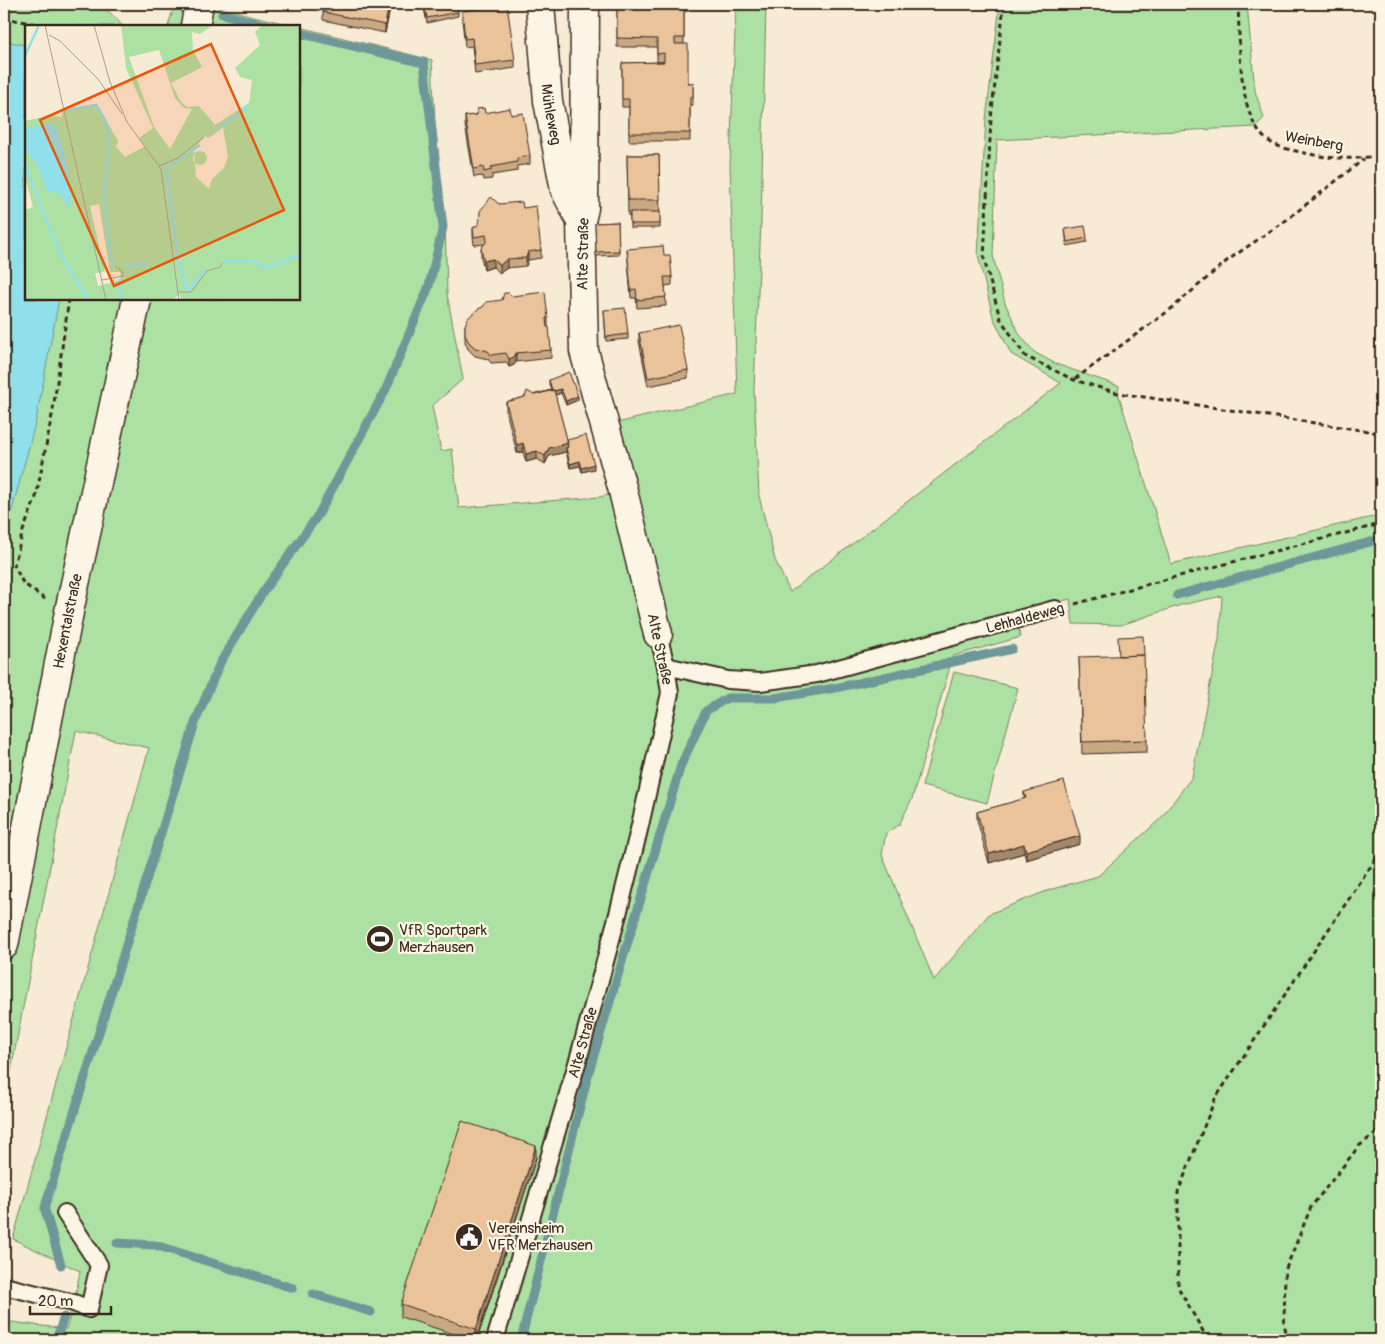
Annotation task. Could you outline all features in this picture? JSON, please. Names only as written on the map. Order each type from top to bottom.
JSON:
[{"type":"street","points":[[195,25],[199,4]]},
{"type":"street","name":"Mühleweg","points":[[540,4],[548,101],[564,190],[581,221]]},
{"type":"street","name":"Alte Straße","points":[[585,4],[584,208],[581,221],[584,351],[623,491],[658,634]]},
{"type":"street","name":"Hexentalstraße","points":[[4,945],[70,607],[137,300]]},
{"type":"lane","name":"Lehhaldeweg","points":[[666,666],[728,680],[760,682],[817,674],[1055,609]]},
{"type":"lane","name":"Alte Straße","points":[[495,1340],[578,1060],[623,896],[670,693],[658,634]]},
{"type":"lane","points":[[4,1286],[74,1303],[90,1309],[99,1265],[65,1213]]},
{"type":"path","points":[[1004,4],[991,119],[984,259],[1000,318],[1025,356],[1074,380],[1118,393],[1381,433]]},
{"type":"path","name":"Weinberg","points":[[1238,4],[1241,76],[1246,102],[1256,126],[1264,138],[1276,146],[1312,155],[1364,159],[1381,155]]},
{"type":"path","points":[[4,18],[43,25]]},
{"type":"path","points":[[1074,380],[1171,309],[1228,260],[1285,221],[1364,159]]},
{"type":"path","points":[[69,300],[53,410],[36,497],[22,531],[14,565],[23,583],[39,596],[70,607]]},
{"type":"path","name":"Lehhaldeweg","points":[[1055,609],[1174,576],[1221,566],[1381,524]]},
{"type":"path","points":[[1208,1340],[1178,1287],[1178,1192],[1215,1099],[1381,852]]},
{"type":"path","points":[[1289,1340],[1284,1325],[1285,1271],[1311,1207],[1359,1146],[1381,1129]]},
{"type":"path","points":[[440,1340],[443,1330]]},
{"type":"green space","points":[[4,4],[96,4],[104,8],[121,25],[25,25],[25,300],[300,300],[300,27],[432,60],[435,122],[445,218],[447,294],[463,379],[432,406],[441,451],[452,449],[459,508],[600,497],[623,491],[617,423],[737,394],[730,165],[736,4],[766,4],[761,221],[754,389],[759,496],[775,560],[790,592],[1061,383],[1011,354],[993,317],[978,255],[986,119],[1000,4],[1247,4],[1255,91],[1264,118],[1255,127],[997,140],[993,256],[1005,303],[1020,335],[1034,352],[1056,364],[1119,386],[1118,393],[1171,564],[1381,515],[1381,1340],[4,1340],[4,1321],[66,1329],[74,1303],[80,1271],[13,1239],[149,748],[76,731],[4,1107]],"holes":[[[1222,596],[1219,639],[1192,777],[1161,818],[1098,876],[1049,890],[989,914],[934,980],[882,855],[886,833],[899,825],[912,799],[953,656],[1021,637],[1014,613],[1070,599],[1073,624],[1121,625],[1181,605]]]},
{"type":"green space","points":[[175,4],[204,4],[291,25],[168,25]]},
{"type":"green space","points":[[954,672],[1018,688],[987,803],[922,786]]},
{"type":"water","points":[[4,41],[25,45],[25,300],[59,300],[36,420],[4,540]]},
{"type":"building","points":[[325,4],[389,4],[385,25],[323,12]]},
{"type":"building","points":[[424,4],[456,4],[458,12],[427,18]]},
{"type":"building","points":[[617,4],[684,4],[684,38],[675,38],[675,44],[688,44],[688,83],[693,83],[693,97],[690,97],[690,133],[629,133],[629,99],[622,99],[622,63],[664,62],[664,53],[657,54],[657,39],[617,38]]},
{"type":"building","points":[[507,5],[515,60],[475,65],[472,38],[465,39],[462,11]]},
{"type":"building","points":[[484,108],[485,113],[510,108],[511,115],[523,113],[530,156],[517,158],[517,162],[491,167],[492,170],[484,172],[483,167],[474,169],[465,116],[477,115],[477,109]]},
{"type":"building","points":[[627,155],[659,155],[660,200],[628,200]]},
{"type":"building","points":[[491,197],[499,204],[522,202],[523,208],[536,206],[541,250],[528,252],[526,258],[507,259],[500,265],[493,259],[484,261],[481,248],[487,241],[486,235],[474,237],[473,228],[479,224],[480,211]]},
{"type":"building","points":[[630,212],[660,212],[660,224],[630,224]]},
{"type":"building","points":[[618,222],[619,251],[596,252],[595,223]]},
{"type":"building","points":[[1085,226],[1087,238],[1067,242],[1065,229]]},
{"type":"building","points":[[663,246],[664,255],[670,255],[672,277],[664,277],[666,297],[637,300],[636,289],[631,290],[627,249]]},
{"type":"building","points":[[545,292],[548,318],[546,318],[547,327],[549,327],[551,350],[516,353],[514,357],[509,359],[506,353],[491,355],[488,351],[475,348],[468,341],[465,334],[465,325],[468,318],[483,307],[486,302],[502,300],[504,293],[509,293],[512,296]]},
{"type":"building","points":[[625,308],[628,334],[606,337],[604,310]]},
{"type":"building","points":[[679,325],[688,370],[648,378],[639,333]]},
{"type":"building","points":[[569,372],[578,396],[566,401],[561,389],[552,390],[549,380]]},
{"type":"building","points":[[554,390],[568,443],[549,448],[545,456],[537,451],[526,454],[523,443],[517,445],[506,402],[525,397],[527,391],[534,395]]},
{"type":"building","points":[[586,435],[594,464],[582,468],[580,461],[570,464],[566,448],[568,447],[567,440]]},
{"type":"building","points":[[1143,636],[1144,655],[1119,656],[1118,637]]},
{"type":"building","points":[[1144,655],[1147,740],[1082,742],[1079,657]]},
{"type":"building","points":[[1064,781],[1080,836],[1026,851],[1024,844],[989,854],[977,812],[1026,798],[1024,792]]},
{"type":"building","name":"Vereinsheim VFR Merzhausen","points":[[462,1121],[536,1146],[476,1329],[401,1304]]},
{"type":"waterway","points":[[222,14],[267,25]]},
{"type":"waterway","points":[[46,1203],[196,720],[220,663],[263,592],[318,515],[386,389],[429,286],[443,227],[424,63],[300,33]]},
{"type":"waterway","points":[[1177,595],[1381,539]]},
{"type":"waterway","points":[[521,1340],[588,1075],[681,765],[706,711],[727,698],[775,698],[835,688],[1012,649]]},
{"type":"waterway","points":[[45,1207],[61,1265]]},
{"type":"waterway","points":[[117,1243],[155,1245],[293,1288]]},
{"type":"waterway","points":[[313,1294],[371,1312]]},
{"type":"waterway","points":[[56,1340],[64,1317]]},
{"type":"place","name":"VfR Sportpark Merzhausen","points":[[380,939]]},
{"type":"place","name":"Vereinsheim VFR Merzhausen","points":[[469,1237]]}]
